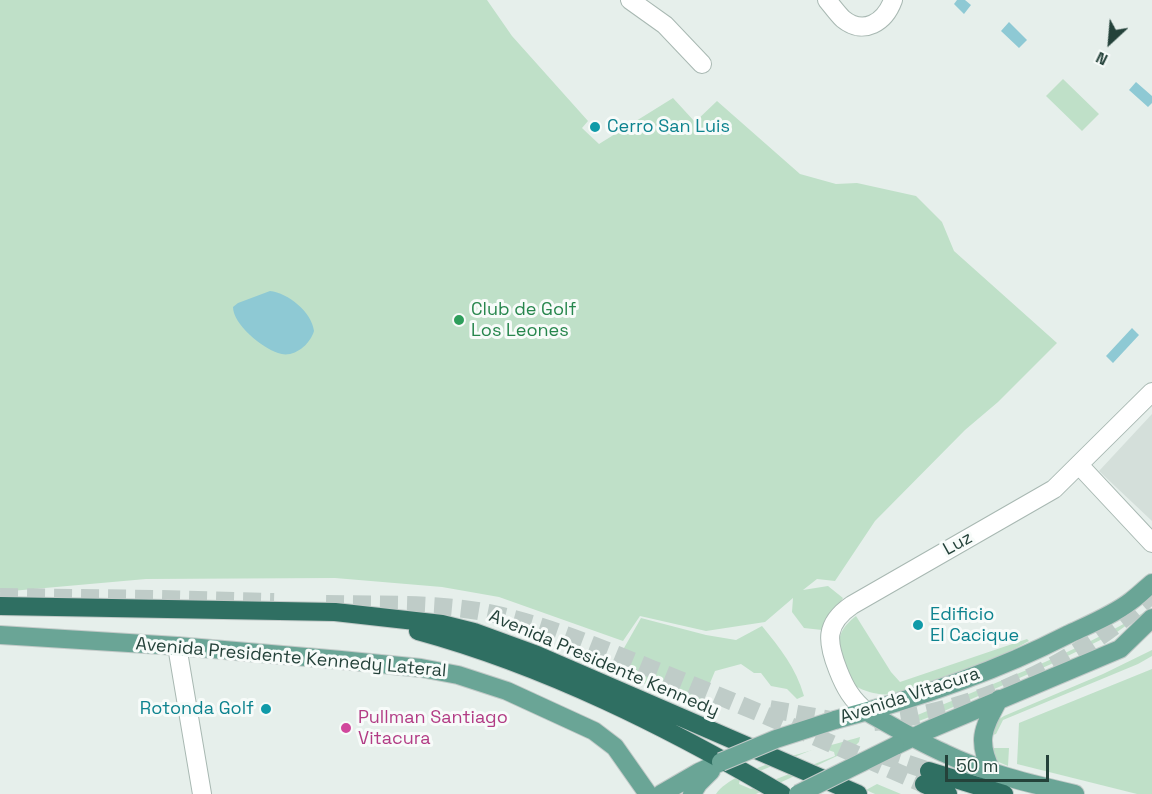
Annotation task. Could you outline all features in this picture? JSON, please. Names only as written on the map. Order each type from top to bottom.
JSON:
[{"type":"highway","name":"Avenida Presidente Kennedy","points":[[0,606],[335,612],[442,624],[504,642],[858,794]]},
{"type":"highway","points":[[335,612],[444,638],[548,676],[660,729],[782,794]]},
{"type":"highway","points":[[798,769],[841,794]]},
{"type":"highway","points":[[948,794],[927,778],[1004,794]]},
{"type":"main road","name":"Avenida Vitacura","points":[[702,774],[722,762],[776,739],[930,693],[1009,662],[1130,602],[1152,583]]},
{"type":"main road","points":[[1130,602],[1152,590]]},
{"type":"main road","name":"Avenida Vitacura","points":[[798,794],[913,737],[1120,648],[1152,618]]},
{"type":"main road","points":[[1120,648],[1152,630]]},
{"type":"main road","name":"Avenida Presidente Kennedy Lateral","points":[[0,635],[177,646],[400,665],[458,675],[507,691],[582,724],[615,747],[648,794]]},
{"type":"main road","points":[[992,772],[982,745],[984,731],[999,699]]},
{"type":"main road","points":[[867,711],[951,757],[992,772],[1075,794]]},
{"type":"main road","points":[[629,794],[631,769]]},
{"type":"main road","points":[[661,794],[702,774]]},
{"type":"main road","points":[[692,794],[702,774]]},
{"type":"street","points":[[630,0],[665,25],[702,64]]},
{"type":"street","points":[[826,0],[844,20],[865,27],[879,22],[893,0]]},
{"type":"street","name":"Luz","points":[[867,711],[848,693],[830,649],[830,634],[839,615],[852,605],[1045,496],[1080,466],[1152,392]]},
{"type":"street","points":[[1080,466],[1152,543]]},
{"type":"street","points":[[177,646],[202,794]]},
{"type":"shaded area","points":[[1152,414],[1152,521],[1099,471]]},
{"type":"green space","name":"Club de Golf Los Leones","points":[[0,0],[487,0],[512,36],[588,121],[582,128],[599,144],[673,98],[695,122],[717,101],[800,174],[836,184],[857,183],[916,196],[942,222],[954,251],[1057,343],[998,402],[965,430],[875,521],[835,581],[817,579],[803,590],[828,586],[843,598],[822,630],[804,628],[792,612],[793,598],[765,622],[706,631],[640,616],[623,641],[499,597],[442,587],[335,578],[146,579],[0,592]]},
{"type":"green space","points":[[1063,79],[1099,114],[1082,131],[1046,96]]},
{"type":"green space","points":[[1148,610],[1117,632],[1049,665],[935,715],[916,722],[908,719],[1060,655]]},
{"type":"green space","points":[[856,616],[891,672],[900,682],[1027,639],[1029,641],[977,667],[933,684],[893,694],[879,694],[857,687],[844,668],[839,643],[841,633]]},
{"type":"green space","points":[[641,618],[706,635],[736,640],[762,626],[792,667],[804,696],[797,699],[787,689],[771,686],[761,673],[754,673],[741,664],[715,671],[701,705],[611,671]]},
{"type":"green space","points":[[1152,650],[1152,656],[1138,664],[1003,720],[996,734],[987,737],[996,721],[1004,716],[1103,674]]},
{"type":"green space","points":[[1152,669],[1152,794],[1137,794],[1017,764],[1019,723]]},
{"type":"green space","points":[[860,737],[859,742],[852,749],[756,794],[716,794],[726,784],[741,775],[761,767]]},
{"type":"green space","points":[[989,748],[1009,748],[1008,766],[994,760]]},
{"type":"green space","points":[[877,784],[901,794],[875,794],[866,790]]},
{"type":"water","points":[[957,0],[965,0],[971,5],[964,14],[954,4]]},
{"type":"water","points":[[1009,22],[1027,40],[1019,48],[1001,31]]},
{"type":"water","points":[[1136,82],[1152,96],[1152,103],[1148,107],[1129,90]]},
{"type":"water","points":[[270,291],[284,295],[298,305],[312,324],[314,331],[309,341],[295,352],[278,353],[264,346],[243,328],[234,314],[233,307],[238,303]]},
{"type":"water","points":[[1132,328],[1139,335],[1113,363],[1106,356]]},
{"type":"pier","points":[[819,747],[834,752],[835,756],[751,789],[739,784],[740,779]]},
{"type":"tunnel","points":[[874,722],[950,708],[987,696],[1023,680],[1058,663],[1092,642],[1152,594]]},
{"type":"tunnel","points":[[0,597],[274,602]]},
{"type":"tunnel","points":[[326,604],[408,605],[470,610],[551,630],[789,725],[924,784]]},
{"type":"tunnel","points":[[770,709],[837,721]]},
{"type":"tunnel","points":[[882,755],[929,771]]},
{"type":"place","name":"Cerro San Luis","points":[[595,127]]},
{"type":"place","name":"Club de Golf Los Leones","points":[[459,320]]},
{"type":"place","name":"Edificio El Cacique","points":[[918,625]]},
{"type":"place","name":"Rotonda Golf","points":[[266,709]]},
{"type":"place","name":"Pullman Santiago Vitacura","points":[[346,728]]}]
